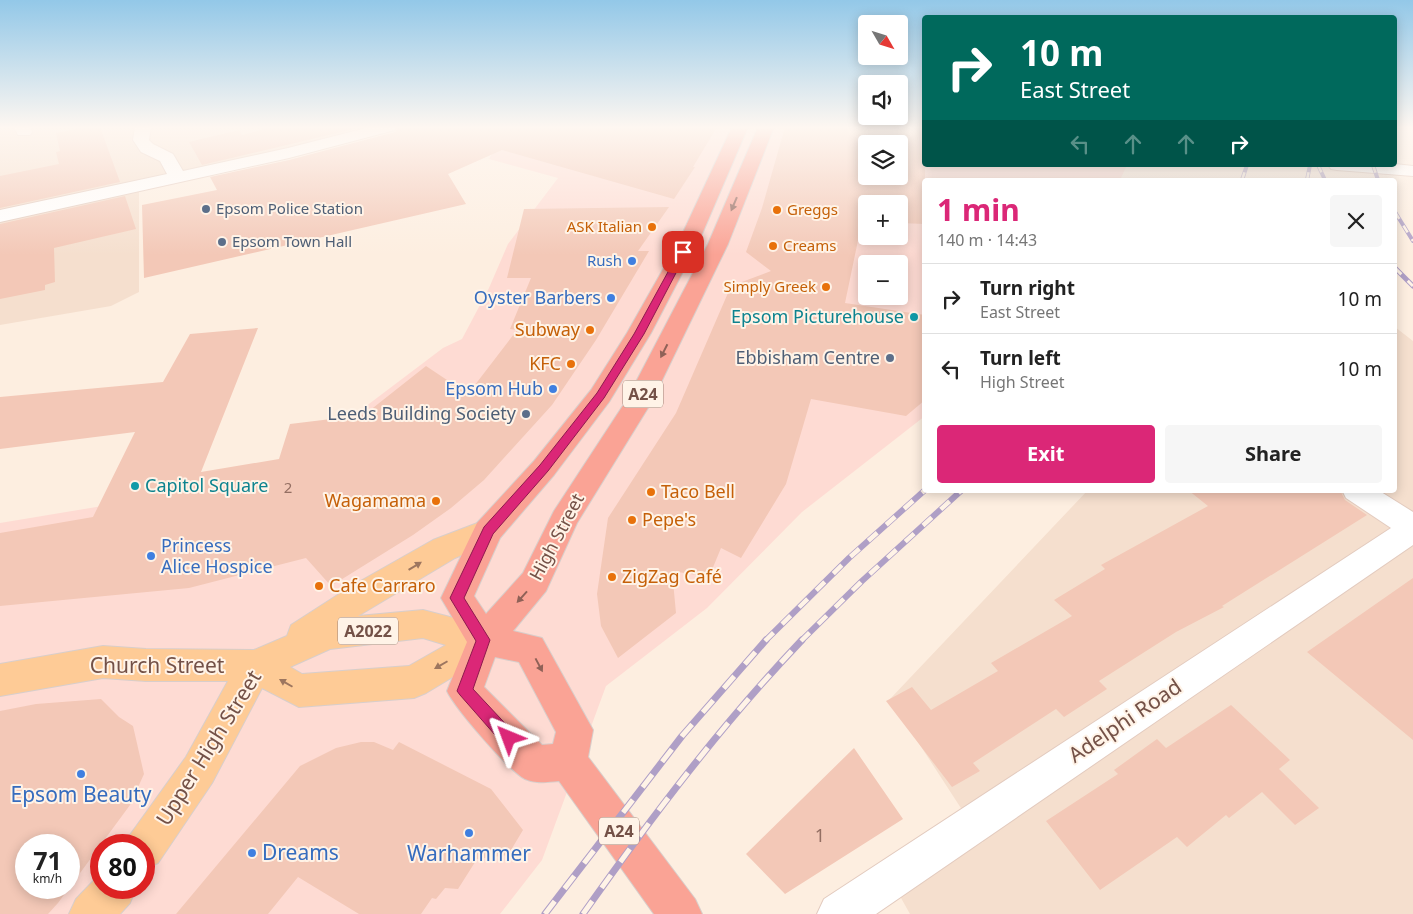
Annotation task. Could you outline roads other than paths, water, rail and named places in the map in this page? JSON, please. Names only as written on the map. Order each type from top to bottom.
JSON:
[{"type":"highway","name":"A24","points":[[680,914],[568,762],[536,764],[501,731],[465,691],[484,640],[457,598],[488,531],[544,468],[600,396],[639,334],[689,241],[721,170]]},
{"type":"highway","name":"High Street","points":[[484,640],[535,582],[564,519],[638,403],[718,244],[749,170]]},
{"type":"highway","points":[[484,640],[530,649],[575,730],[568,762]]},
{"type":"main road","points":[[484,640],[414,682],[299,691],[255,666],[361,597],[444,549],[488,531]]},
{"type":"main road","name":"Upper High Street","points":[[154,834],[199,770],[255,666],[327,635],[395,626],[423,624],[484,640]]},
{"type":"main road","name":"Church Street","points":[[0,680],[103,662],[146,665],[255,666]]},
{"type":"main road","points":[[92,914],[105,899]]},
{"type":"street","points":[[173,170],[177,177]]},
{"type":"street","points":[[0,216],[212,170]]},
{"type":"street","name":"Adelphi Road","points":[[839,914],[1413,528],[1360,493]]},
{"type":"railway","points":[[1243,178],[1245,170]]},
{"type":"railway","points":[[1307,178],[1309,170]]},
{"type":"railway","points":[[1320,170],[1324,178]]},
{"type":"railway","points":[[1375,170],[1377,178]]},
{"type":"railway","points":[[1397,215],[1413,241]]},
{"type":"railway","points":[[1397,270],[1413,286]]},
{"type":"railway","points":[[766,640],[849,558],[922,493]]},
{"type":"railway","points":[[802,640],[862,581],[959,493]]},
{"type":"railway","points":[[545,914],[682,736],[766,640]]},
{"type":"railway","points":[[583,914],[715,739],[802,640]]},
{"type":"place","name":"Epsom Police Station","points":[[206,209]]},
{"type":"place","name":"Greggs","points":[[777,210]]},
{"type":"place","name":"ASK Italian","points":[[652,227]]},
{"type":"place","name":"Epsom Town Hall","points":[[222,242]]},
{"type":"place","name":"Creams","points":[[773,246]]},
{"type":"place","name":"Rush","points":[[632,261]]},
{"type":"place","name":"Simply Greek","points":[[826,287]]},
{"type":"place","name":"Oyster Barbers","points":[[611,298]]},
{"type":"place","name":"Epsom Picturehouse","points":[[914,317]]},
{"type":"place","name":"Subway","points":[[590,330]]},
{"type":"place","name":"Ebbisham Centre","points":[[890,358]]},
{"type":"place","name":"KFC","points":[[571,364]]},
{"type":"place","name":"Epsom Hub","points":[[553,389]]},
{"type":"place","name":"Leeds Building Society","points":[[526,414]]},
{"type":"place","name":"Capitol Square","points":[[135,486]]},
{"type":"place","name":"Taco Bell","points":[[651,492]]},
{"type":"place","name":"Wagamama","points":[[436,501]]},
{"type":"place","name":"Pepe's","points":[[632,520]]},
{"type":"place","name":"Princess Alice Hospice","points":[[151,556]]},
{"type":"place","name":"ZigZag Café","points":[[612,577]]},
{"type":"place","name":"Cafe Carraro","points":[[319,586]]},
{"type":"place","name":"Epsom Beauty","points":[[81,774]]},
{"type":"place","name":"Warhammer","points":[[469,833]]},
{"type":"place","name":"Dreams","points":[[252,853]]}]
